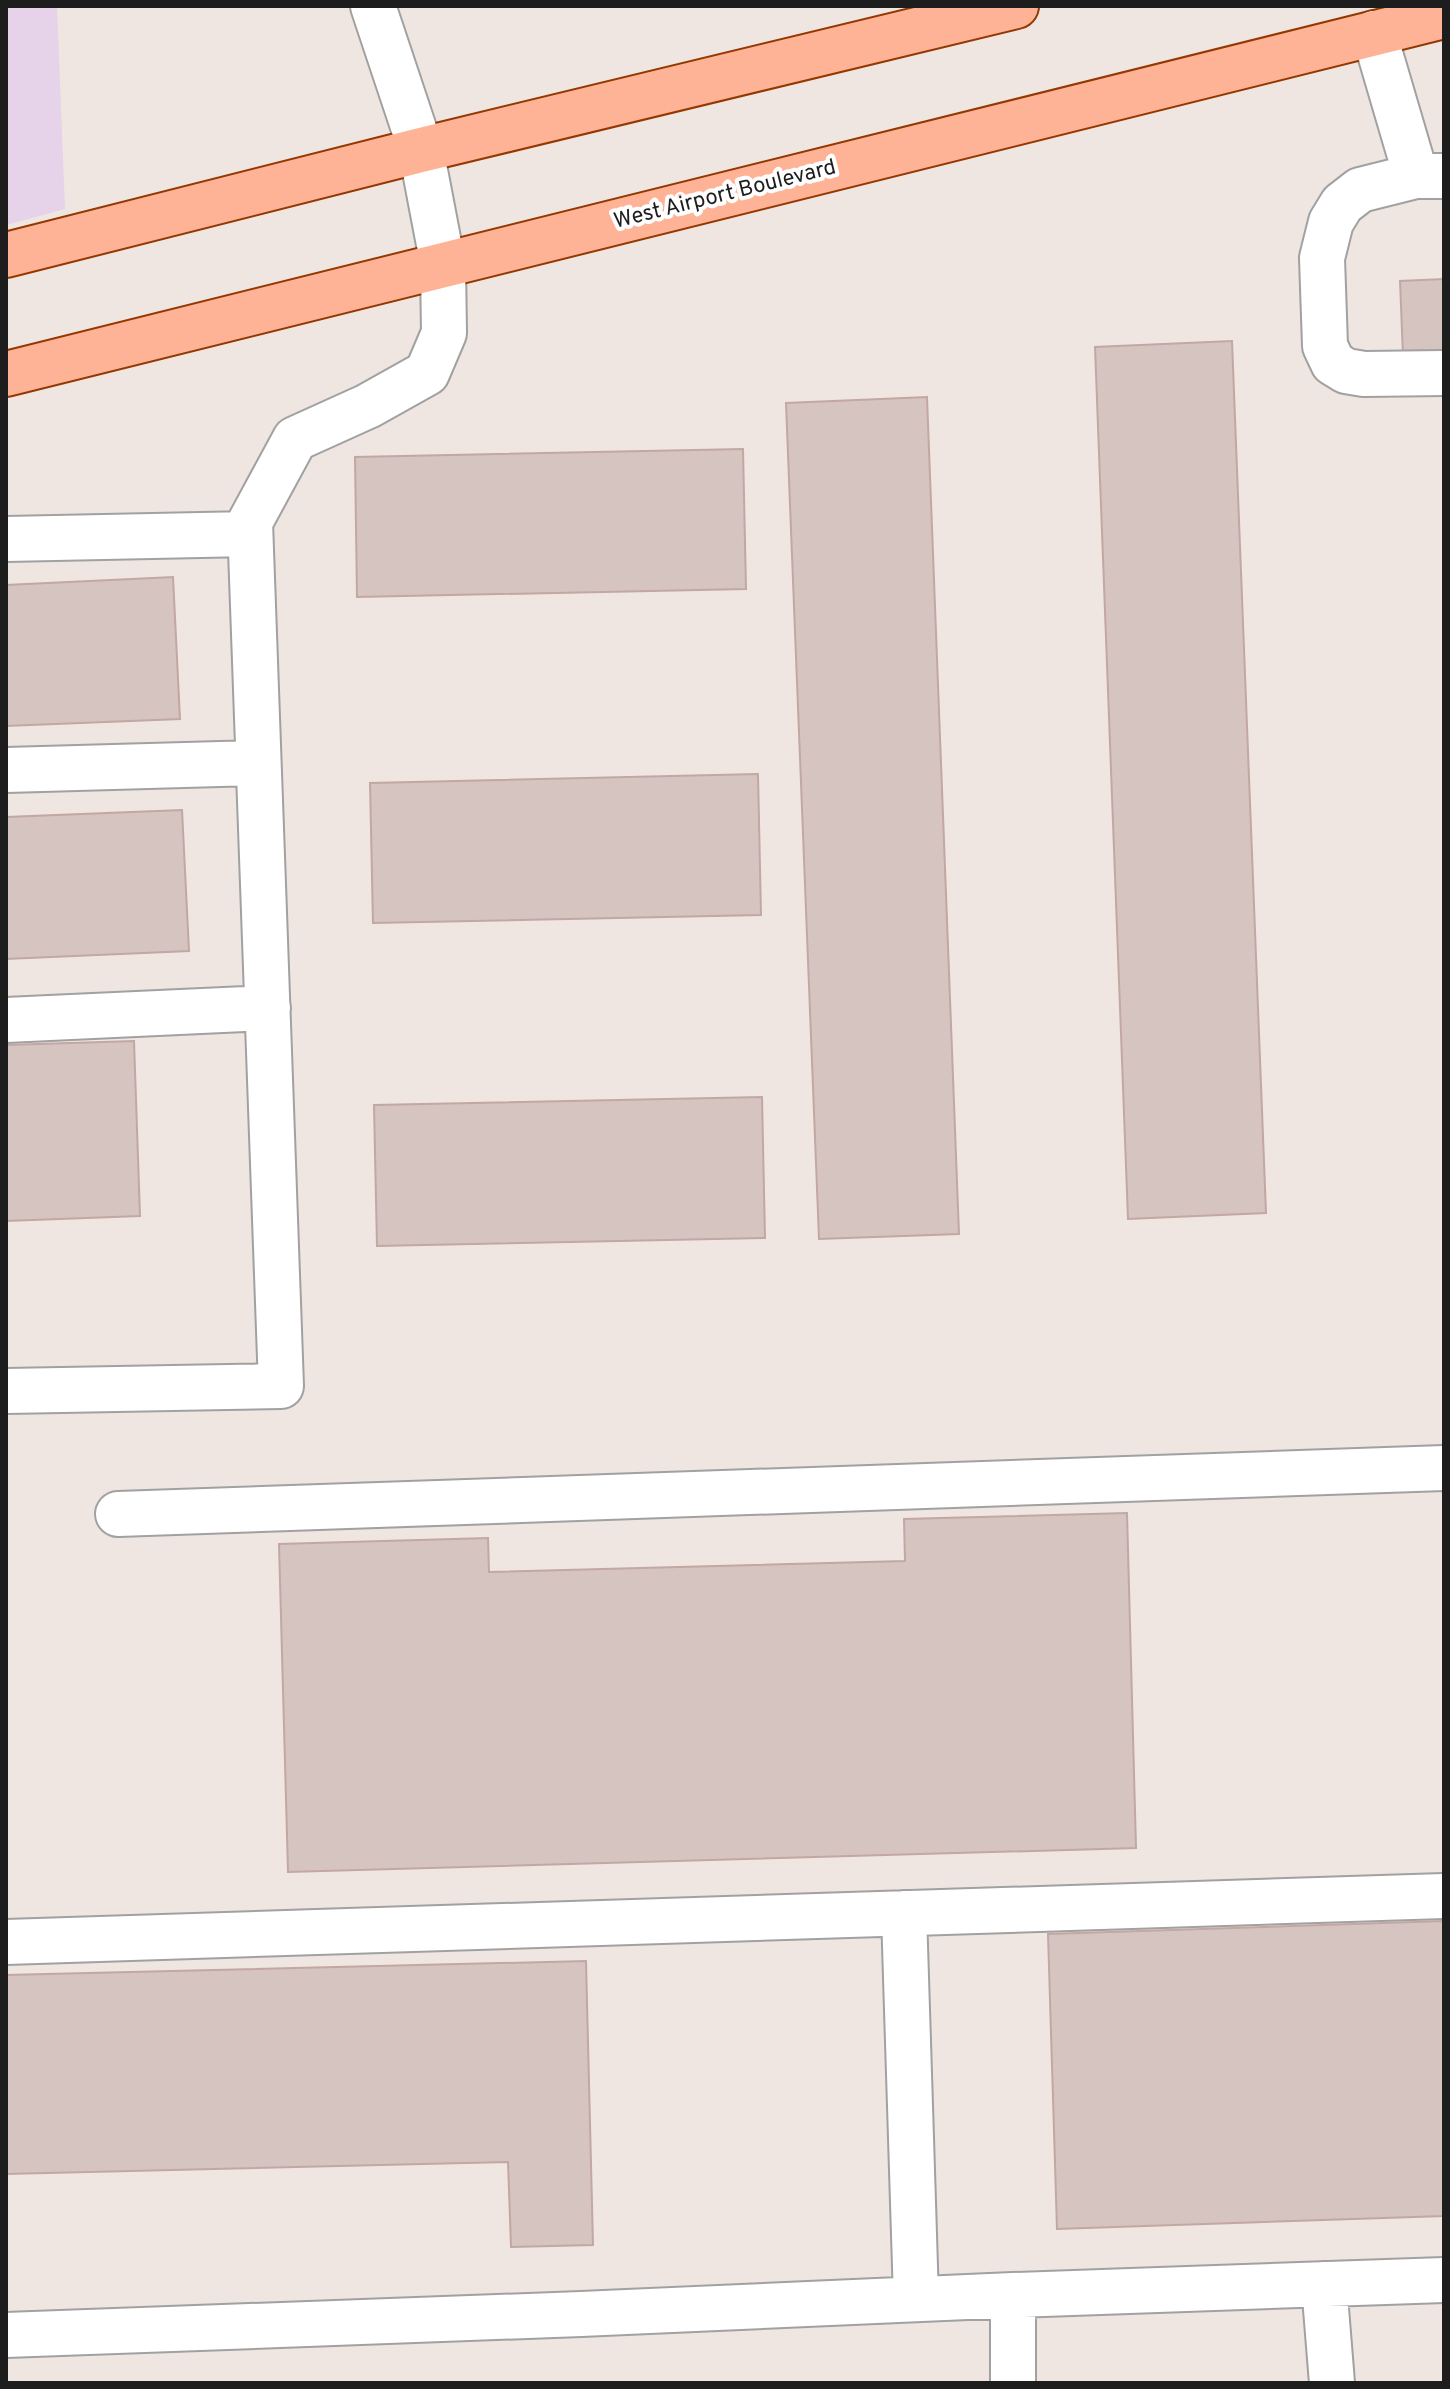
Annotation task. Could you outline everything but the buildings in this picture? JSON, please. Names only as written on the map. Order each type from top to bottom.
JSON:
[{"type":"main road","points":[[6,255],[421,150],[1016,6]]},
{"type":"main road","name":"West Airport Boulevard","points":[[6,374],[1444,16]]},
{"type":"lane","points":[[6,1391],[281,1386],[250,522],[295,439],[368,406],[427,373],[444,333],[443,265],[421,150],[373,6]]},
{"type":"lane","points":[[1374,33],[1430,176],[1360,190],[1342,204],[1331,222],[1322,258],[1325,346],[1333,363],[1346,371],[1364,374],[1444,373]]},
{"type":"lane","points":[[6,539],[250,534]]},
{"type":"lane","points":[[6,770],[258,763]]},
{"type":"lane","points":[[6,1020],[268,1008]]},
{"type":"lane","points":[[118,1514],[1444,1468]]},
{"type":"lane","points":[[6,1942],[1444,1896]]},
{"type":"lane","points":[[904,1913],[916,2299]]},
{"type":"lane","points":[[6,2335],[1444,2280]]},
{"type":"lane","points":[[1324,2284],[1332,2383]]},
{"type":"lane","points":[[1013,2295],[1013,2383]]},
{"type":"shaded area","points":[[6,6],[57,6],[65,209],[6,225]]}]
